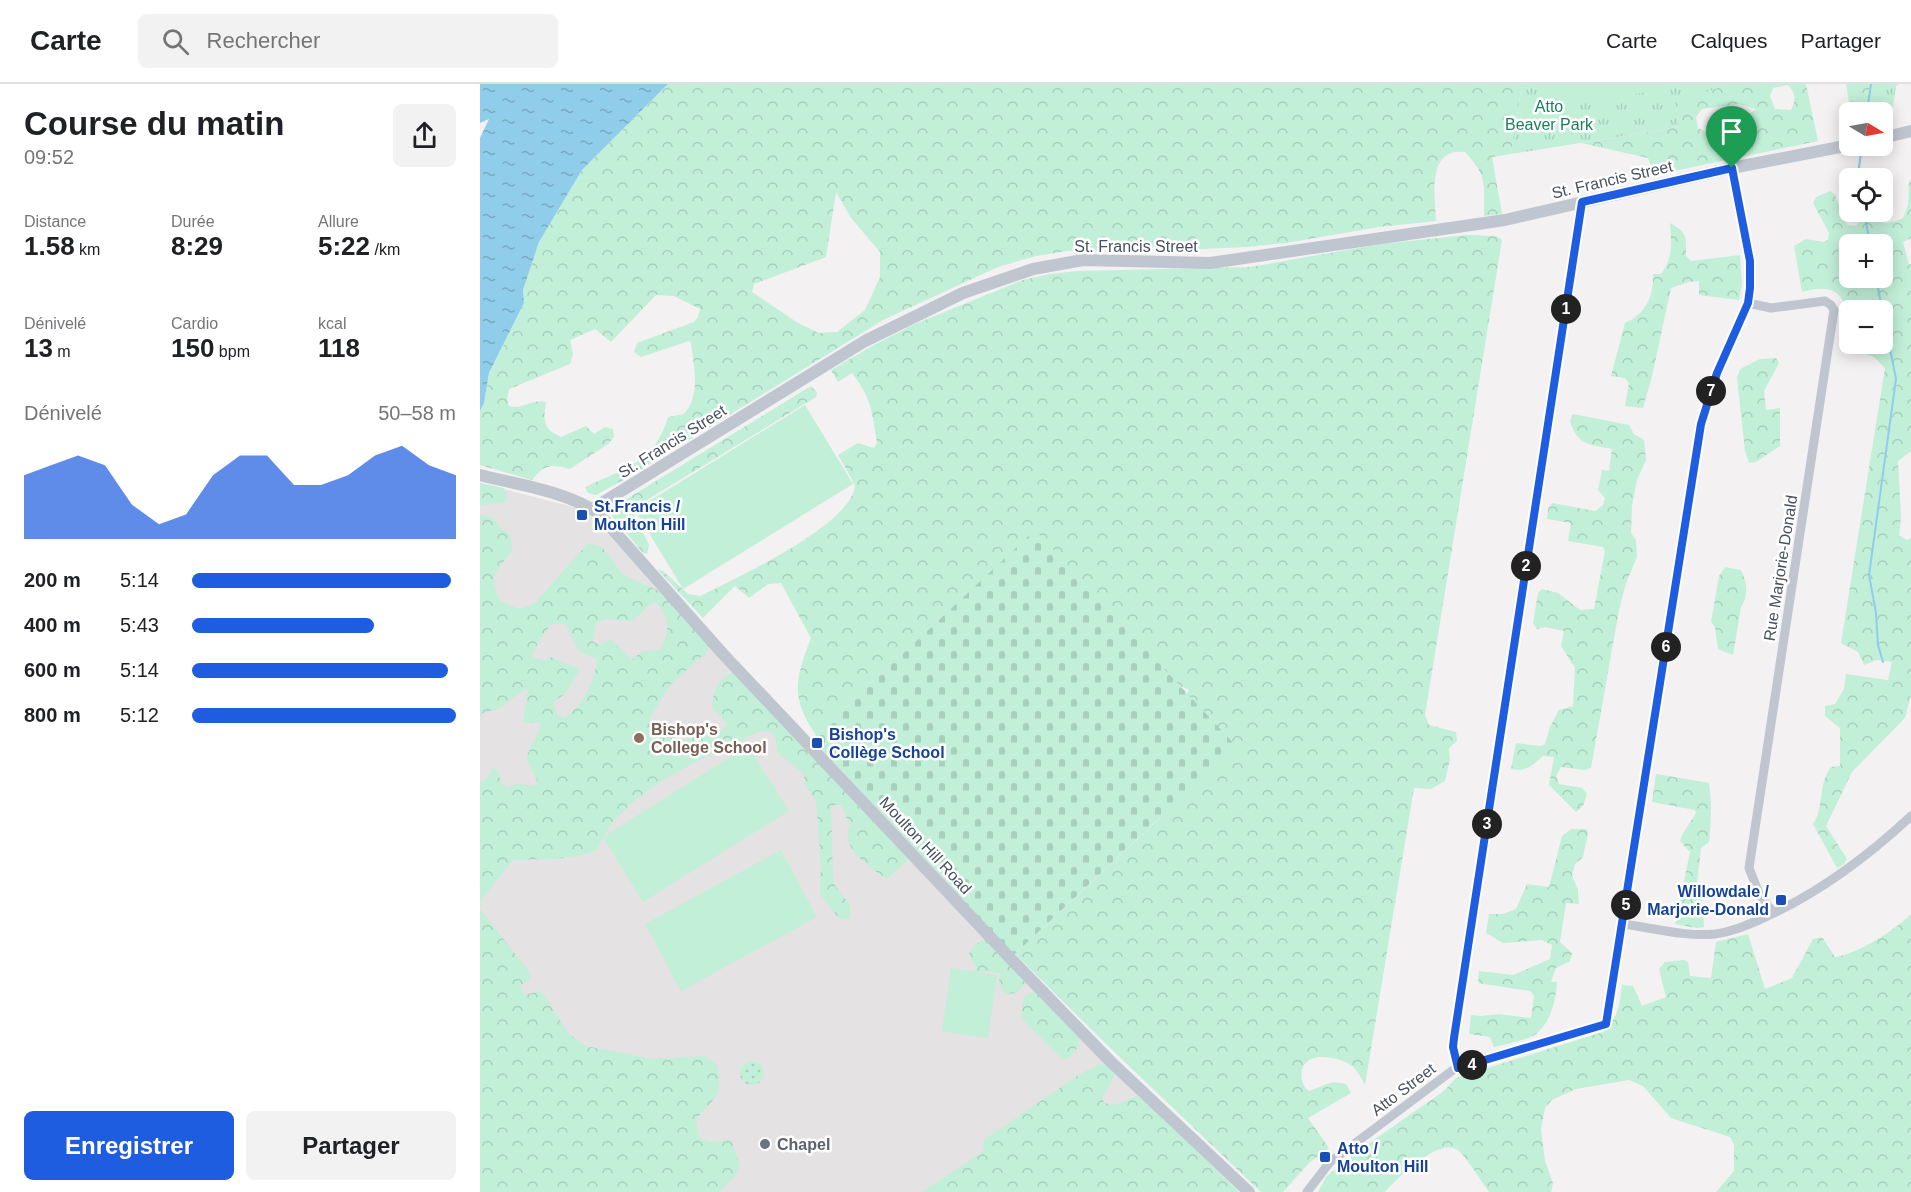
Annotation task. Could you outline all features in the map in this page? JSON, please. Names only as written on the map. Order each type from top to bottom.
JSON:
[{"type":"street","points":[[1893,135],[1911,131]]},
{"type":"street","name":"St. Francis Street","points":[[592,509],[865,341],[954,297],[1009,277],[1054,264],[1083,260],[1210,263],[1240,260],[1505,219],[1732,168],[1839,147]]},
{"type":"street","points":[[1458,1068],[1606,1024],[1701,424],[1717,373],[1748,303],[1750,261],[1732,168]]},
{"type":"street","name":"Atto Street","points":[[1307,1192],[1330,1162],[1458,1068],[1453,1047],[1454,1038],[1582,202]]},
{"type":"street","name":"Rue Marjorie-Donald","points":[[1748,303],[1771,308],[1825,302],[1834,310],[1749,868],[1760,896],[1774,913]]},
{"type":"street","points":[[480,475],[554,494],[592,509]]},
{"type":"street","name":"Moulton Hill Road","points":[[592,509],[605,520],[723,654],[1010,958],[1110,1061],[1249,1192]]},
{"type":"street","points":[[1623,924],[1702,935],[1738,929],[1812,892],[1855,864],[1911,816]]},
{"type":"shaded area","name":"Bishop's College School","points":[[480,483],[577,508],[592,517],[1079,1037],[1239,1192],[480,1192]]},
{"type":"green space","points":[[668,84],[1522,84],[1511,154],[1492,157],[1502,214],[1484,216],[1484,188],[1478,168],[1465,152],[1453,153],[1444,157],[1438,165],[1435,176],[1436,221],[1246,247],[1067,251],[1036,256],[998,267],[883,320],[629,477],[596,495],[588,493],[585,487],[625,469],[646,454],[655,444],[668,417],[684,414],[693,398],[695,371],[689,341],[641,357],[634,352],[637,343],[694,322],[698,317],[700,309],[674,296],[656,295],[611,342],[595,329],[570,340],[573,354],[570,364],[509,389],[507,400],[509,406],[546,402],[546,424],[555,434],[561,437],[586,426],[594,434],[605,427],[613,429],[614,437],[608,444],[570,469],[558,466],[545,468],[532,480],[480,465],[480,411],[484,403],[489,374],[524,303],[523,290],[539,242],[582,170]],"holes":[[[836,192],[851,218],[880,252],[880,277],[865,310],[837,332],[819,333],[798,323],[752,292],[754,284],[826,257]]]},
{"type":"green space","name":"Atto Beaver Park","points":[[1522,84],[1732,84],[1675,101],[1679,127],[1511,154]]},
{"type":"green space","points":[[1555,84],[1647,84],[1648,92],[1558,105]]},
{"type":"green space","points":[[1672,84],[1806,84],[1818,141],[1654,175],[1648,158],[1581,143],[1679,127]],"holes":[[[1788,85],[1794,97],[1791,110],[1775,109],[1770,96],[1773,88]],[[1738,104],[1756,109],[1721,134],[1708,133],[1698,128],[1696,117],[1702,109]]]},
{"type":"green space","points":[[1846,84],[1899,84],[1896,86],[1894,99],[1888,102],[1849,102]]},
{"type":"green space","points":[[1871,84],[1896,84],[1893,107],[1893,102],[1868,102]]},
{"type":"green space","points":[[1909,181],[1911,182],[1911,238],[1903,242],[1909,265],[1911,264],[1911,451],[1898,461],[1901,518],[1899,535],[1907,540],[1911,538],[1911,694],[1905,718],[1852,772],[1826,826],[1847,859],[1837,868],[1813,824],[1819,811],[1827,774],[1831,767],[1840,766],[1840,728],[1825,716],[1825,706],[1835,704],[1844,689],[1846,674],[1888,680],[1892,662],[1877,660],[1864,665],[1858,652],[1841,643],[1885,368],[1874,357],[1865,354],[1893,354],[1893,300],[1842,300],[1837,294],[1825,289],[1802,292],[1794,246],[1806,239],[1823,242],[1828,240],[1829,233],[1813,203],[1816,197],[1830,191],[1835,195],[1839,205],[1839,222],[1846,222],[1847,225],[1856,226],[1859,222],[1893,222],[1903,218],[1908,205]]},
{"type":"green space","points":[[1670,223],[1685,236],[1686,256],[1691,261],[1740,255],[1742,284],[1739,300],[1699,295],[1699,281],[1671,288],[1643,408],[1625,406],[1629,383],[1625,378],[1611,376],[1625,323],[1643,309],[1652,289],[1653,274],[1661,274],[1668,262],[1671,250]]},
{"type":"green space","points":[[1467,235],[1496,236],[1502,240],[1425,715],[1429,725],[1456,732],[1457,741],[1449,748],[1450,759],[1445,781],[1431,789],[1414,788],[1365,1085],[1351,1065],[1340,1060],[1321,1057],[1307,1062],[1301,1075],[1303,1084],[1309,1091],[1333,1082],[1346,1084],[1351,1093],[1308,1118],[1329,1148],[1309,1163],[1283,1192],[1261,1192],[1015,954],[1161,817],[1161,790],[1183,702],[1189,690],[1122,659],[821,742],[804,715],[798,692],[798,680],[811,638],[781,583],[768,584],[749,598],[735,586],[703,618],[657,569],[663,571],[688,594],[701,596],[790,549],[835,517],[849,501],[855,485],[838,455],[858,443],[874,448],[877,443],[870,406],[859,382],[852,373],[838,382],[831,370],[915,324],[1023,280],[1050,274],[1077,271],[1250,267],[1381,244]]},
{"type":"green space","points":[[1776,358],[1779,363],[1764,391],[1766,410],[1780,408],[1780,446],[1756,462],[1749,463],[1745,451],[1737,378],[1740,369],[1760,359]]},
{"type":"green space","points":[[811,386],[817,392],[816,397],[632,509],[649,545],[647,554],[643,553],[612,516],[617,505]]},
{"type":"green space","points":[[805,405],[853,484],[683,589],[635,510]]},
{"type":"green space","points":[[1573,414],[1629,425],[1634,434],[1644,440],[1646,460],[1637,480],[1632,505],[1631,533],[1636,540],[1637,557],[1626,583],[1619,610],[1591,768],[1585,770],[1561,767],[1556,776],[1559,784],[1582,788],[1587,794],[1583,806],[1576,812],[1549,785],[1554,757],[1543,756],[1525,769],[1511,769],[1516,743],[1541,746],[1545,744],[1550,727],[1559,710],[1573,706],[1575,668],[1561,646],[1564,631],[1545,627],[1537,629],[1533,623],[1538,593],[1542,589],[1558,593],[1580,610],[1594,609],[1605,551],[1603,547],[1568,541],[1571,523],[1547,519],[1548,509],[1552,503],[1595,511],[1603,505],[1605,498],[1598,490],[1602,470],[1609,471],[1612,449],[1591,445],[1581,440],[1570,421]]},
{"type":"green space","points":[[480,483],[504,488],[507,499],[503,503],[480,505]]},
{"type":"green space","points":[[480,515],[492,518],[510,535],[511,553],[497,570],[494,580],[500,601],[519,609],[535,603],[588,543],[602,547],[623,575],[659,591],[708,644],[708,651],[671,684],[649,719],[650,722],[684,740],[722,731],[727,723],[712,707],[713,701],[720,682],[733,672],[909,859],[888,878],[885,878],[857,856],[852,849],[848,833],[850,825],[841,805],[834,805],[831,809],[833,877],[835,886],[850,905],[850,918],[844,920],[838,917],[820,894],[821,868],[816,800],[807,789],[803,773],[778,753],[775,737],[771,732],[761,731],[692,764],[645,793],[624,810],[608,829],[597,850],[566,858],[513,860],[482,899],[480,909],[480,782],[485,781],[493,768],[497,770],[502,784],[507,788],[517,784],[536,786],[537,780],[527,761],[527,756],[541,725],[538,722],[523,723],[528,690],[525,689],[500,708],[481,714],[480,719]],"holes":[[[656,603],[664,614],[667,625],[666,637],[660,650],[642,651],[632,660],[611,639],[601,645],[593,642],[596,623],[606,619],[633,621],[648,606]],[[559,623],[566,625],[579,651],[597,659],[594,676],[587,692],[578,706],[565,718],[557,715],[553,702],[565,694],[580,669],[550,657],[546,661],[534,658],[532,653],[550,625]]]},
{"type":"green space","points":[[1035,530],[1236,746],[1014,955],[812,739]]},
{"type":"green space","points":[[1725,567],[1741,570],[1746,588],[1733,655],[1718,649],[1715,627],[1711,622],[1719,576]]},
{"type":"green space","points":[[748,746],[789,811],[643,902],[603,837]]},
{"type":"green space","points":[[1656,774],[1709,783],[1711,812],[1709,842],[1701,848],[1697,884],[1705,885],[1702,901],[1704,927],[1696,928],[1675,924],[1690,852],[1680,841],[1696,813],[1695,810],[1652,802]]},
{"type":"green space","points":[[1571,829],[1586,829],[1588,833],[1583,857],[1575,864],[1572,875],[1578,890],[1579,904],[1566,903],[1560,942],[1572,953],[1570,961],[1556,968],[1551,982],[1557,982],[1554,1003],[1541,1029],[1528,1038],[1494,1047],[1490,1037],[1469,1034],[1471,1015],[1499,1014],[1531,1018],[1534,996],[1530,991],[1478,983],[1479,971],[1513,975],[1550,959],[1552,945],[1542,940],[1503,943],[1486,933],[1489,914],[1503,914],[1516,909],[1527,884],[1549,887],[1562,836]]},
{"type":"green space","points":[[781,850],[817,917],[681,991],[645,924]]},
{"type":"green space","points":[[480,909],[527,969],[531,978],[520,986],[524,995],[541,991],[569,1034],[585,1046],[653,1059],[705,1056],[717,1065],[719,1089],[711,1103],[700,1115],[697,1130],[700,1138],[711,1142],[731,1140],[740,1165],[736,1175],[719,1192],[480,1192]]},
{"type":"green space","points":[[1911,914],[1911,1192],[1716,1192],[1734,1171],[1734,1144],[1730,1137],[1671,1118],[1643,1086],[1629,1080],[1576,1089],[1552,1100],[1545,1108],[1541,1130],[1545,1161],[1553,1183],[1551,1192],[1489,1192],[1461,1153],[1450,1147],[1440,1149],[1419,1161],[1385,1192],[1318,1192],[1326,1177],[1355,1153],[1444,1091],[1456,1078],[1603,1032],[1615,1017],[1622,985],[1633,986],[1642,1006],[1666,997],[1659,969],[1665,962],[1684,960],[1688,962],[1690,976],[1711,978],[1716,942],[1748,934],[1765,989],[1792,978],[1813,939],[1822,937],[1835,957],[1844,955],[1876,940]]},
{"type":"green space","points":[[986,939],[1027,982],[1016,993],[1006,994],[999,985],[1000,973],[977,971],[969,954],[974,945]]},
{"type":"green space","points":[[951,968],[997,975],[988,1038],[942,1031]]},
{"type":"green space","points":[[1035,991],[1079,1037],[1079,1046],[1070,1057],[1063,1060],[1021,1018],[1024,997]]},
{"type":"green space","points":[[752,1061],[757,1062],[763,1068],[763,1078],[757,1084],[752,1085],[747,1084],[741,1078],[740,1073],[741,1068],[747,1062]]},
{"type":"green space","points":[[1106,1064],[1116,1073],[1102,1097],[1104,1103],[1114,1105],[1139,1095],[1239,1192],[922,1192],[985,1150],[982,1145],[985,1139],[1077,1076],[1097,1065]]},
{"type":"water","points":[[480,84],[668,84],[582,170],[539,242],[523,290],[524,303],[489,373],[484,403],[480,411],[480,138],[489,119],[480,123]]},
{"type":"waterway","points":[[1868,102],[1871,84]]},
{"type":"waterway","points":[[1859,168],[1861,156]]},
{"type":"waterway","points":[[1866,222],[1868,234]]},
{"type":"waterway","points":[[1878,288],[1896,379],[1869,575],[1876,613],[1878,645],[1883,662]]},
{"type":"place","name":"St.Francis / Moulton Hill","points":[[582,515]]},
{"type":"place","name":"Bishop's College School","points":[[639,738]]},
{"type":"place","name":"Bishop's Collège School","points":[[817,743]]},
{"type":"place","name":"Willowdale / Marjorie-Donald","points":[[1781,900]]},
{"type":"place","name":"Chapel","points":[[765,1144]]},
{"type":"place","name":"Atto / Moulton Hill","points":[[1325,1157]]},
{"type":"route","points":[[1732,168],[1750,261],[1748,303],[1717,373],[1701,424],[1606,1024],[1458,1068],[1453,1047],[1454,1038],[1582,202],[1732,168]]}]
